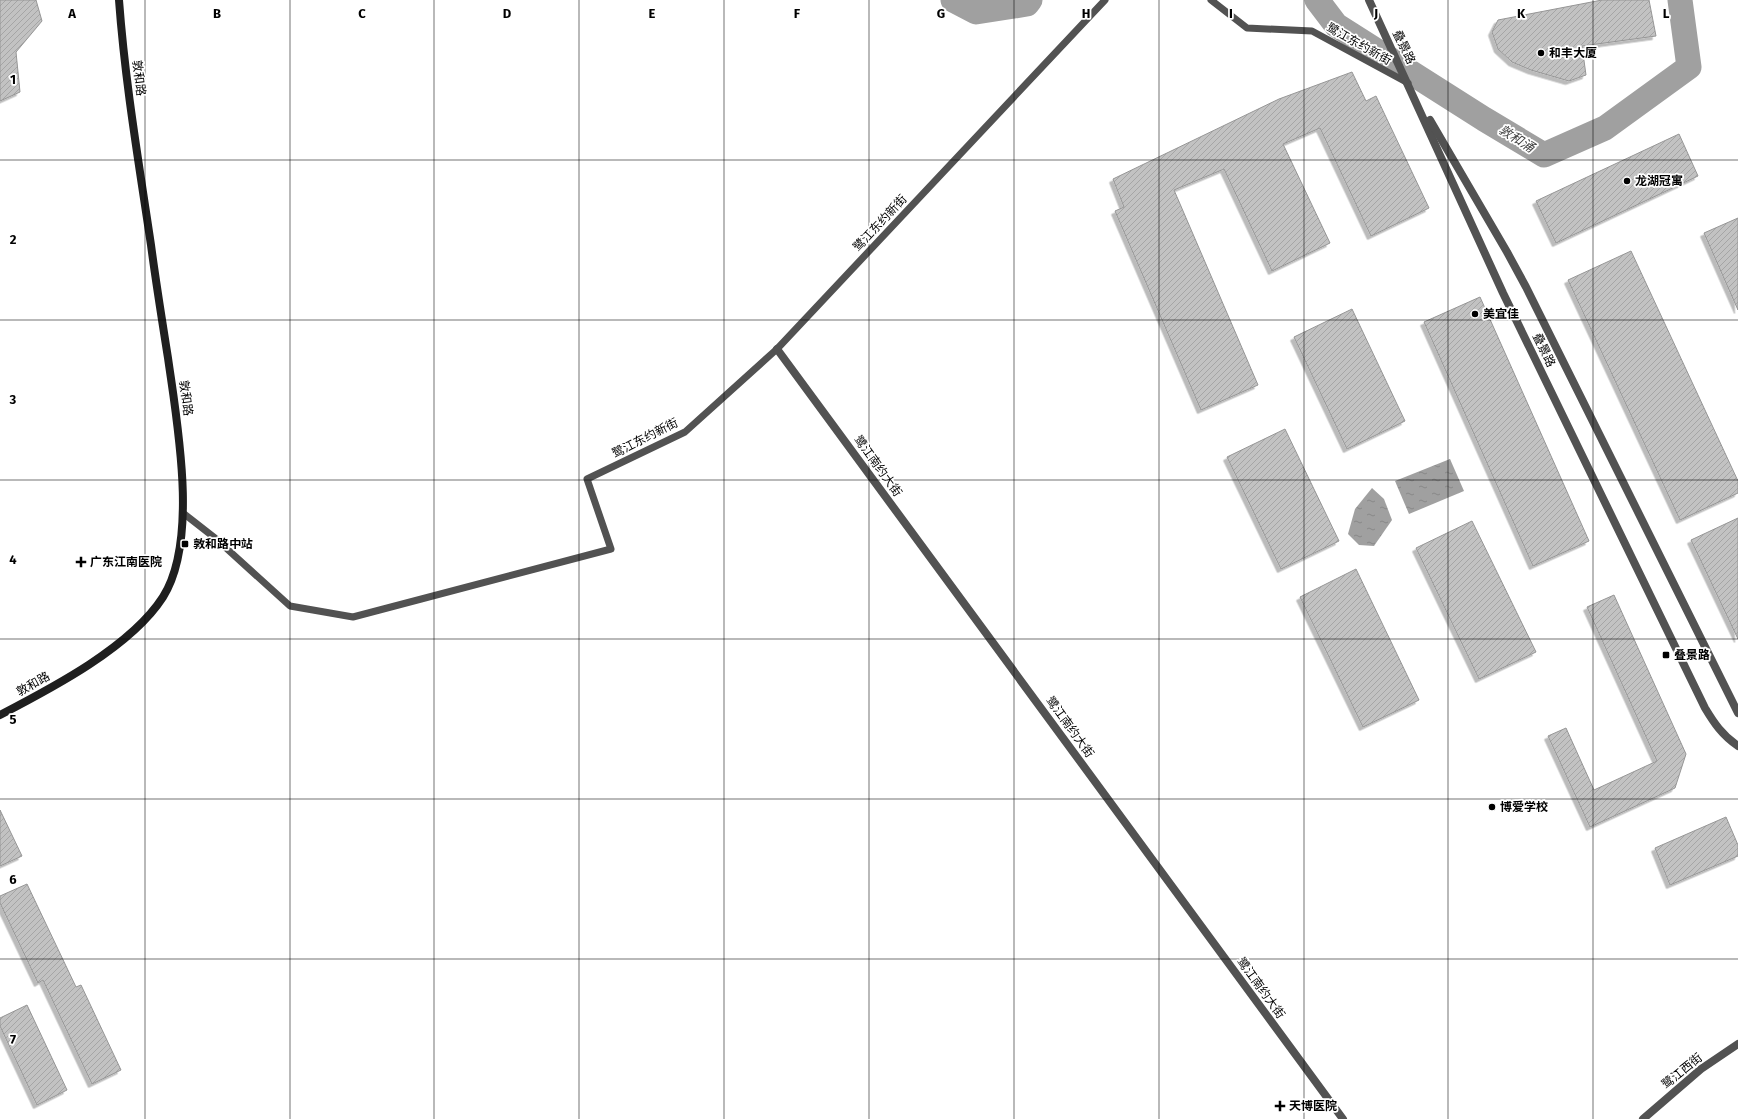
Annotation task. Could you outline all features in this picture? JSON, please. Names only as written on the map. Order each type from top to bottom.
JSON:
[{"type":"street","name":"敦和路","points":[[0,715],[48,690],[111,649],[150,614],[171,582],[176,565],[183,513],[180,453],[175,403],[135,138],[121,33],[119,0]]},
{"type":"street","name":"叠景路","points":[[1371,4],[1503,293],[1704,708],[1716,727],[1738,746]]},
{"type":"street","name":"叠景路","points":[[1408,83],[1526,287],[1738,713]]},
{"type":"street","name":"鹭江南约大街","points":[[777,349],[1343,1119]]},
{"type":"street","name":"鹭江西街","points":[[1643,1119],[1701,1069],[1738,1044]]},
{"type":"lane","name":"鹭江东约新街","points":[[183,513],[215,538],[290,606],[353,617],[611,549],[587,480],[685,432],[777,349],[1105,0]]},
{"type":"lane","name":"鹭江东约新街","points":[[1211,0],[1247,28],[1312,31],[1408,83]]},
{"type":"water","points":[[1450,459],[1464,491],[1409,514],[1395,481]]},
{"type":"water","points":[[1372,488],[1384,499],[1392,520],[1374,546],[1359,545],[1348,534],[1355,509]]},
{"type":"building","points":[[0,0],[36,0],[42,21],[16,52],[20,92],[0,101]]},
{"type":"building","points":[[1602,0],[1649,0],[1656,36],[1582,46],[1586,75],[1569,81],[1531,70],[1512,62],[1498,49],[1492,32],[1498,20]]},
{"type":"building","points":[[1352,72],[1366,101],[1376,96],[1429,208],[1371,236],[1320,128],[1283,144],[1330,243],[1272,271],[1224,169],[1174,190],[1258,385],[1201,410],[1115,211],[1124,207],[1113,179],[1279,99]]},
{"type":"building","points":[[1679,134],[1698,176],[1556,243],[1536,201]]},
{"type":"building","points":[[1738,218],[1738,310],[1704,233]]},
{"type":"building","points":[[1631,251],[1738,481],[1738,493],[1680,520],[1568,280]]},
{"type":"building","points":[[1480,297],[1589,541],[1533,566],[1424,322]]},
{"type":"building","points":[[1352,309],[1405,421],[1347,449],[1294,337]]},
{"type":"building","points":[[1285,429],[1339,541],[1281,569],[1227,457]]},
{"type":"building","points":[[1738,518],[1738,639],[1691,540]]},
{"type":"building","points":[[1472,521],[1536,652],[1479,679],[1416,548]]},
{"type":"building","points":[[1356,569],[1419,700],[1363,727],[1300,597]]},
{"type":"building","points":[[1614,595],[1686,754],[1675,788],[1590,827],[1548,736],[1566,728],[1594,790],[1657,761],[1587,607]]},
{"type":"building","points":[[0,810],[22,856],[0,866]]},
{"type":"building","points":[[1726,817],[1738,845],[1738,856],[1670,885],[1655,848]]},
{"type":"building","points":[[27,884],[76,987],[81,985],[121,1070],[92,1084],[43,980],[38,983],[0,903],[0,896]]},
{"type":"building","points":[[27,1005],[67,1090],[37,1105],[0,1026],[0,1018]]},
{"type":"waterway","name":"敦和涌","points":[[953,0],[976,12],[1027,4],[1030,0]]},
{"type":"waterway","name":"敦和涌","points":[[1317,0],[1336,25],[1484,119],[1544,155],[1605,128],[1689,67],[1680,0]]},
{"type":"place","name":"和丰大厦","points":[[1541,53]]},
{"type":"place","name":"龙湖冠寓","points":[[1627,181]]},
{"type":"place","name":"美宜佳","points":[[1475,314]]},
{"type":"place","name":"敦和路中站","points":[[185,544]]},
{"type":"place","name":"广东江南医院","points":[[81,562]]},
{"type":"place","name":"叠景路","points":[[1666,655]]},
{"type":"place","name":"博爱学校","points":[[1492,807]]},
{"type":"place","name":"天博医院","points":[[1280,1106]]}]
